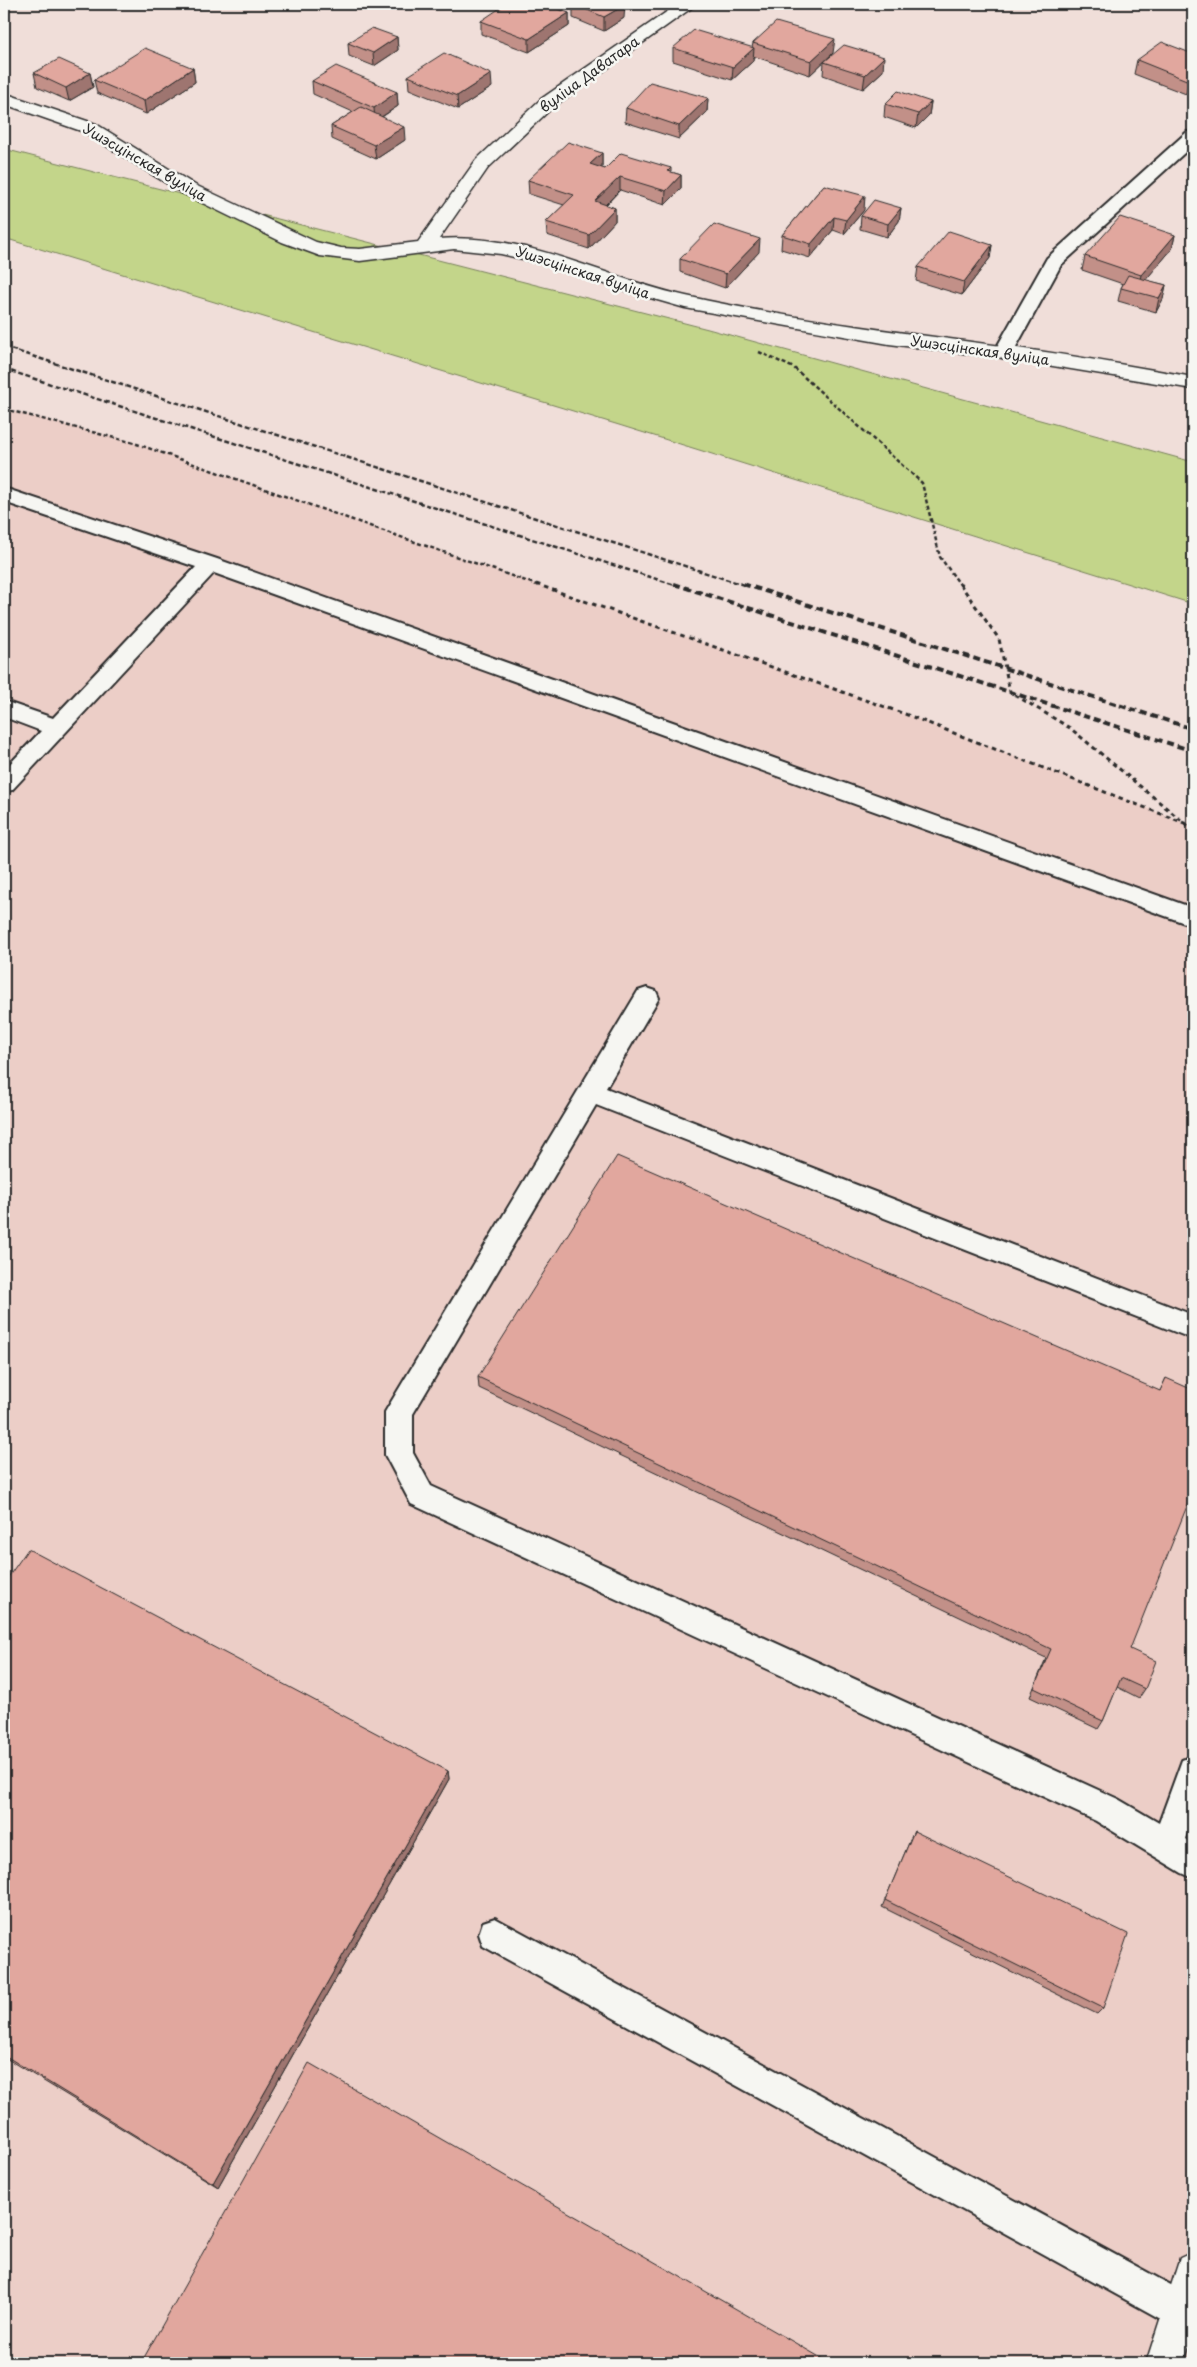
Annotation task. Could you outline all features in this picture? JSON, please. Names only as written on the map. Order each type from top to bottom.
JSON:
[{"type":"street","name":"вуліца Даватара","points":[[423,248],[482,164],[547,102],[689,4]]},
{"type":"street","name":"Ушэсцінская вуліца","points":[[4,98],[88,127],[174,181],[287,238],[321,250],[349,255],[381,255],[423,248],[472,244],[511,249],[543,257],[658,296],[686,302],[889,338],[1004,352],[1193,383]]},
{"type":"street","points":[[1165,2363],[1193,2272]]},
{"type":"lane","points":[[1004,352],[1053,262],[1193,136]]},
{"type":"lane","points":[[4,495],[210,564],[1193,917]]},
{"type":"lane","points":[[4,784],[210,564]]},
{"type":"lane","points":[[4,709],[57,728]]},
{"type":"lane","points":[[647,998],[592,1093],[399,1412],[399,1455],[421,1495],[1107,1810],[1193,1862]]},
{"type":"lane","points":[[592,1093],[1193,1327]]},
{"type":"lane","points":[[1167,1846],[1193,1771]]},
{"type":"lane","points":[[495,1934],[1181,2310]]},
{"type":"path","points":[[751,348],[794,368],[922,483],[940,558],[999,639],[1010,692],[1070,728],[1193,830]]},
{"type":"path","points":[[4,409],[134,443],[887,707],[1187,824]]},
{"type":"shaded area","points":[[4,409],[134,443],[905,714],[1193,826],[1193,2363],[4,2363]]},
{"type":"green space","points":[[4,149],[708,329],[1193,462],[1193,604],[619,425],[4,238]]},
{"type":"building","points":[[506,4],[545,4],[569,13],[529,39],[481,21]]},
{"type":"building","points":[[573,4],[623,4],[625,5],[604,17]]},
{"type":"building","points":[[776,22],[835,39],[811,61],[753,43]]},
{"type":"building","points":[[372,28],[397,37],[373,53],[348,43]]},
{"type":"building","points":[[694,30],[754,48],[733,67],[673,48]]},
{"type":"building","points":[[1162,42],[1193,54],[1193,77],[1189,81],[1137,60]]},
{"type":"building","points":[[844,45],[884,57],[865,75],[824,62]]},
{"type":"building","points":[[145,48],[193,68],[144,101],[94,80]]},
{"type":"building","points":[[444,53],[491,74],[457,96],[408,76]]},
{"type":"building","points":[[59,59],[90,73],[66,88],[34,73]]},
{"type":"building","points":[[336,66],[397,92],[374,108],[312,81]]},
{"type":"building","points":[[650,82],[708,98],[679,126],[626,108]]},
{"type":"building","points":[[898,91],[931,102],[918,114],[885,104]]},
{"type":"building","points":[[361,107],[404,127],[374,145],[331,126]]},
{"type":"building","points":[[568,142],[602,153],[590,164],[605,169],[621,153],[671,168],[668,171],[681,175],[666,191],[620,177],[595,201],[615,208],[589,235],[546,222],[574,195],[528,180]]},
{"type":"building","points":[[824,185],[865,196],[846,220],[834,217],[811,244],[782,235]]},
{"type":"building","points":[[874,200],[901,208],[888,224],[861,216]]},
{"type":"building","points":[[1120,217],[1175,235],[1141,275],[1085,256]]},
{"type":"building","points":[[714,224],[760,239],[726,274],[680,259]]},
{"type":"building","points":[[949,231],[992,245],[964,282],[918,267]]},
{"type":"building","points":[[1128,275],[1166,285],[1159,298],[1121,288]]},
{"type":"building","points":[[617,1156],[1160,1391],[1166,1378],[1193,1390],[1193,1491],[1130,1649],[1156,1661],[1145,1689],[1121,1678],[1103,1721],[1034,1688],[1051,1649],[478,1377]]},
{"type":"building","points":[[28,1549],[448,1771],[213,2183],[4,2055],[4,1583]]},
{"type":"building","points":[[914,1831],[1128,1934],[1103,2008],[885,1900]]},
{"type":"building","points":[[309,2063],[830,2363],[141,2363]]},
{"type":"railway","points":[[4,347],[747,586]]},
{"type":"railway","points":[[4,369],[678,586]]},
{"type":"railway","points":[[674,584],[1193,751]]},
{"type":"railway","points":[[743,584],[1193,729]]}]
